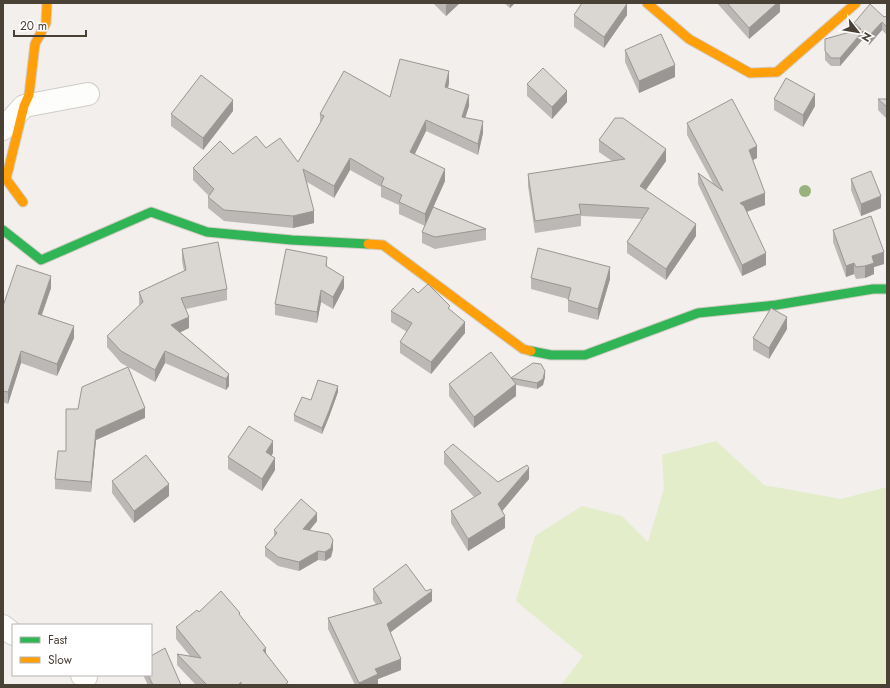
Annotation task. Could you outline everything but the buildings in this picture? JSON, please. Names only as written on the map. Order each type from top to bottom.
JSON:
[{"type":"street","points":[[23,202],[6,179],[24,106],[29,95],[35,44],[46,23],[47,3]]},
{"type":"street","points":[[647,3],[689,38],[750,73],[776,72],[856,3]]},
{"type":"street","points":[[3,129],[24,106],[88,94]]},
{"type":"street","points":[[3,230],[41,260],[151,212],[207,232],[292,240],[383,245],[523,349],[551,355],[586,355],[698,313],[776,305],[887,289]]},
{"type":"street","points":[[3,626],[12,633]]},
{"type":"green space","points":[[716,441],[764,485],[841,499],[887,487],[887,685],[561,685],[583,656],[516,601],[535,536],[582,506],[622,516],[648,542],[664,489],[662,455]]},
{"type":"traffic: fast","points":[[3,230],[41,260],[151,212],[207,232],[292,240],[368,244]]},
{"type":"traffic: fast","points":[[531,351],[551,355],[585,355],[698,313],[776,305],[873,289],[887,289]]},
{"type":"traffic: slow","points":[[23,202],[6,179],[24,106],[29,95],[35,44],[46,23],[47,3]]},
{"type":"traffic: slow","points":[[647,3],[689,39],[750,73],[777,72],[856,3]]},
{"type":"traffic: slow","points":[[368,244],[383,245],[523,349],[531,351]]}]
